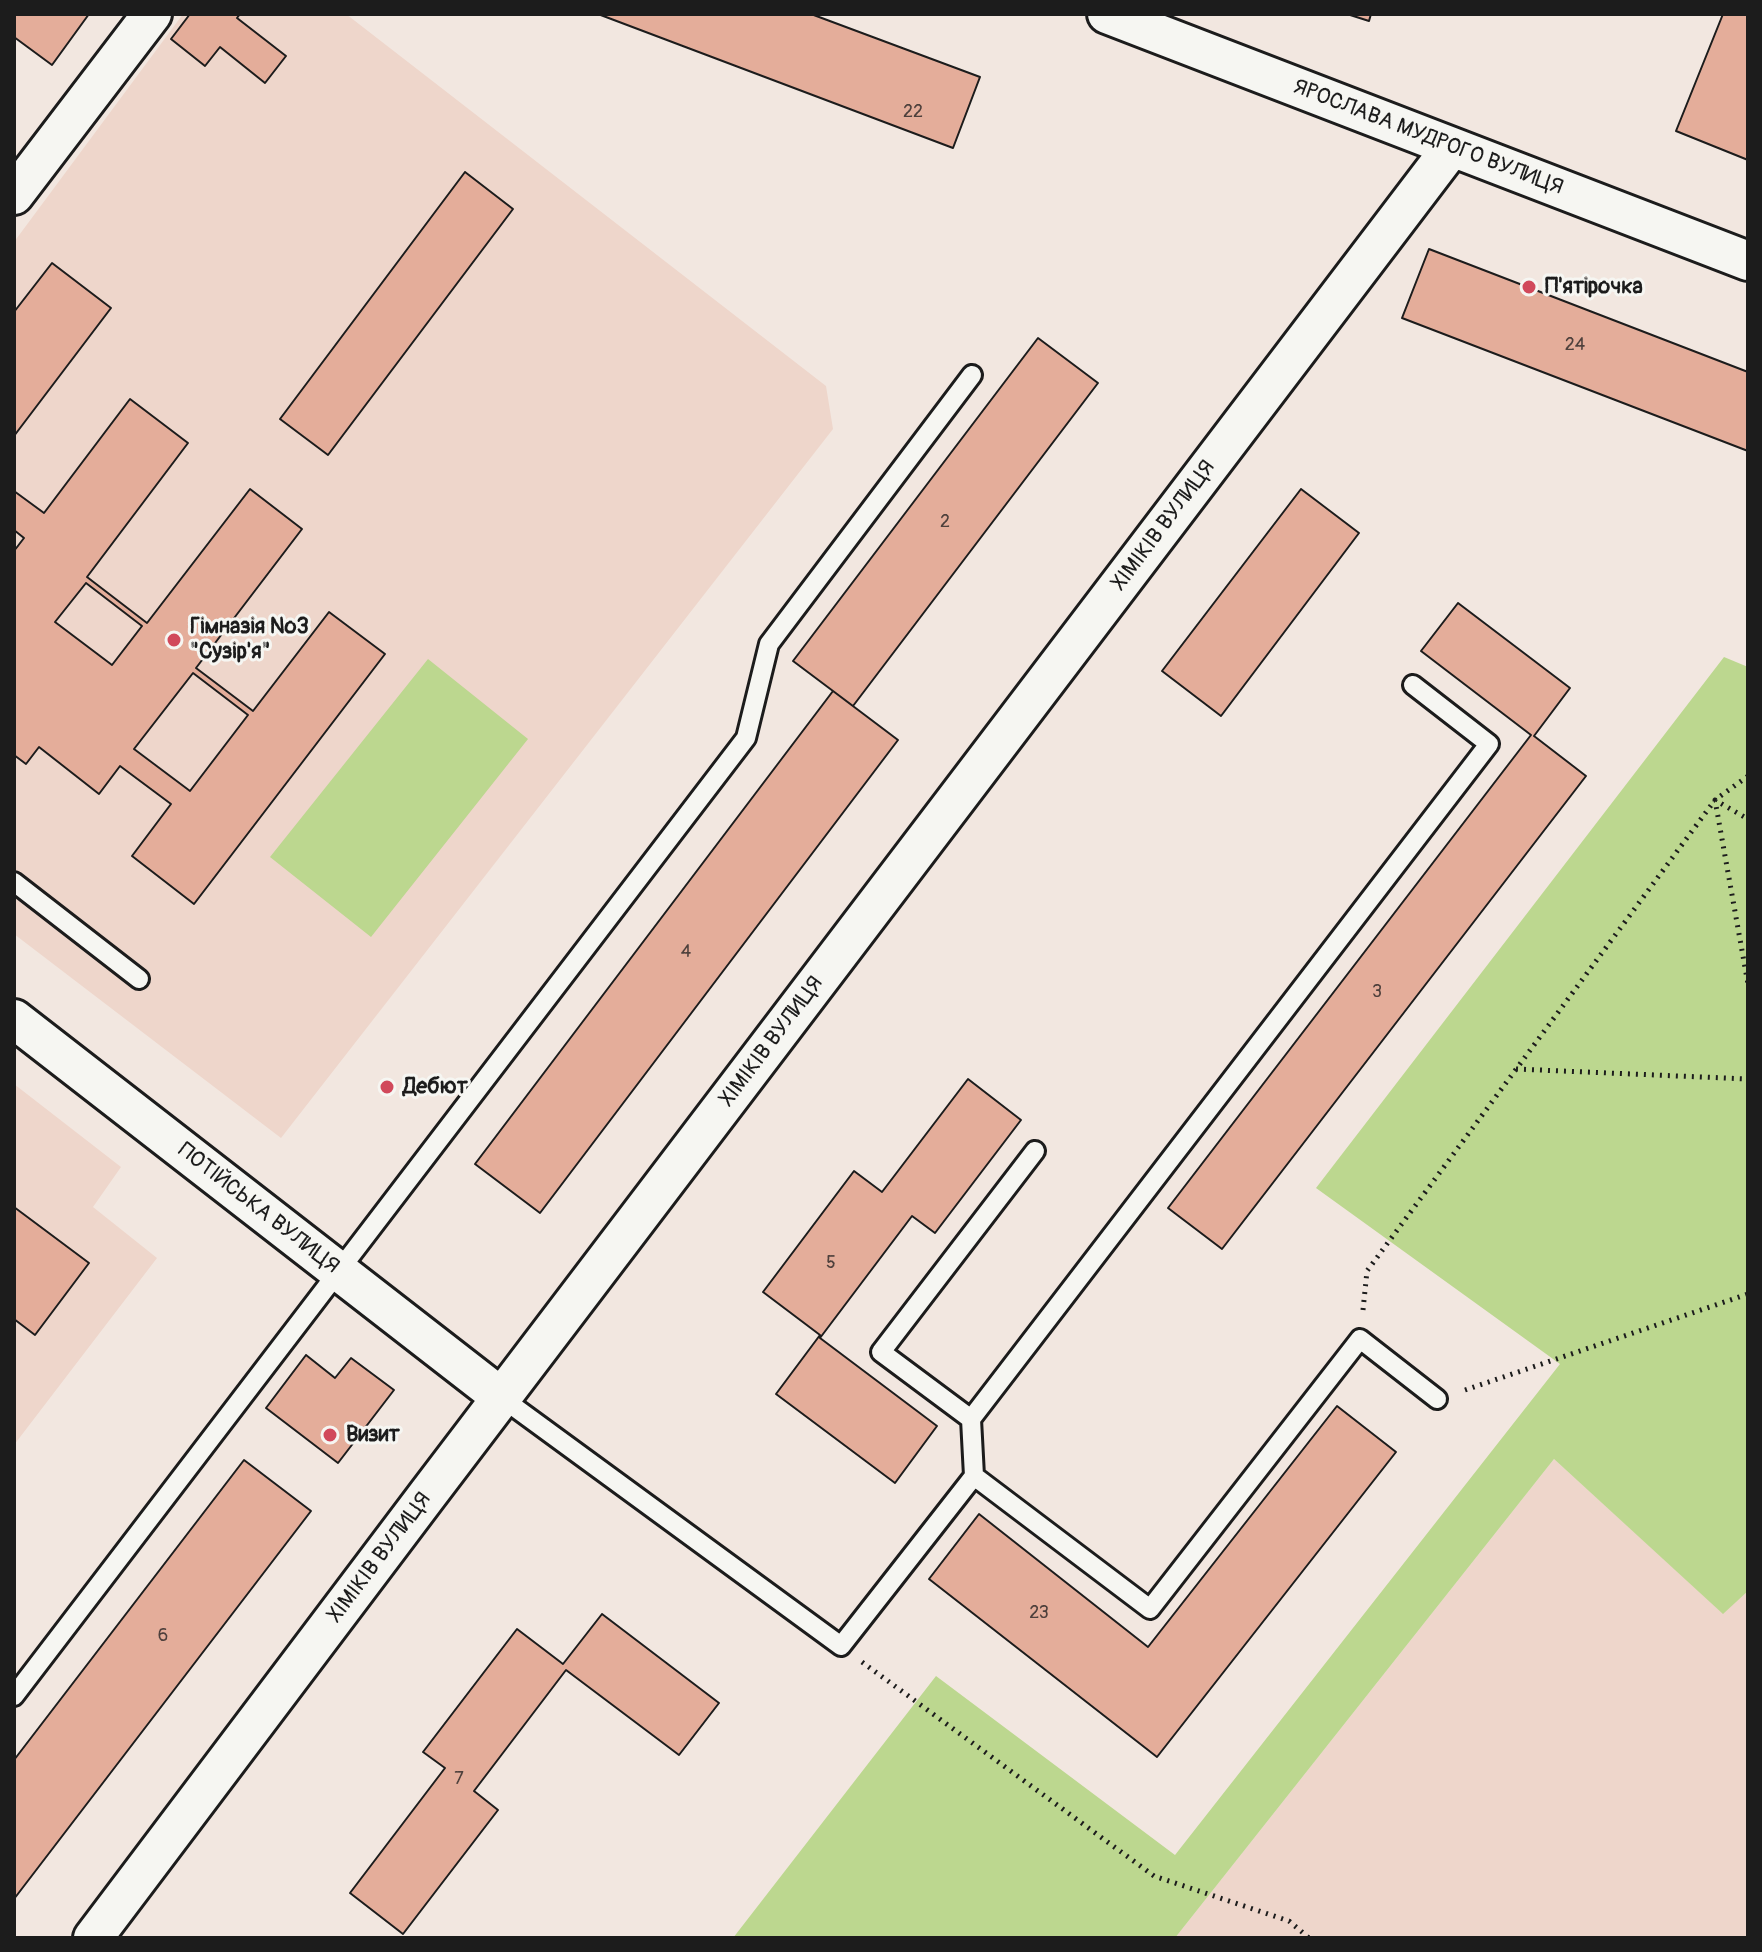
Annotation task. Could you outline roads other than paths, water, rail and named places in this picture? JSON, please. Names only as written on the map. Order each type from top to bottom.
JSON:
[{"type":"street","points":[[14,195],[152,14]]},
{"type":"street","name":"ЯРОСЛАВА МУДРОГО ВУЛИЦЯ","points":[[1107,14],[1748,261]]},
{"type":"street","name":"ХІМІКІВ ВУЛИЦЯ","points":[[93,1938],[1452,147]]},
{"type":"street","name":"ПОТІЙСЬКА ВУЛИЦЯ","points":[[14,1019],[502,1398]]},
{"type":"lane","points":[[14,1696],[746,738],[769,644],[972,375]]},
{"type":"lane","points":[[502,1398],[841,1646],[974,1476],[971,1419],[1489,744],[1413,685]]},
{"type":"lane","points":[[14,882],[139,979]]},
{"type":"lane","points":[[971,1419],[881,1352],[1035,1151]]},
{"type":"lane","points":[[974,1476],[1150,1609],[1360,1339],[1437,1399]]},
{"type":"place","name":"П'ятірочка","points":[[1529,287]]},
{"type":"place","name":"Гімназія №3 \"Сузір'я\"","points":[[174,640]]},
{"type":"place","name":"Дебют","points":[[387,1087]]},
{"type":"place","name":"Визит","points":[[330,1435]]}]
